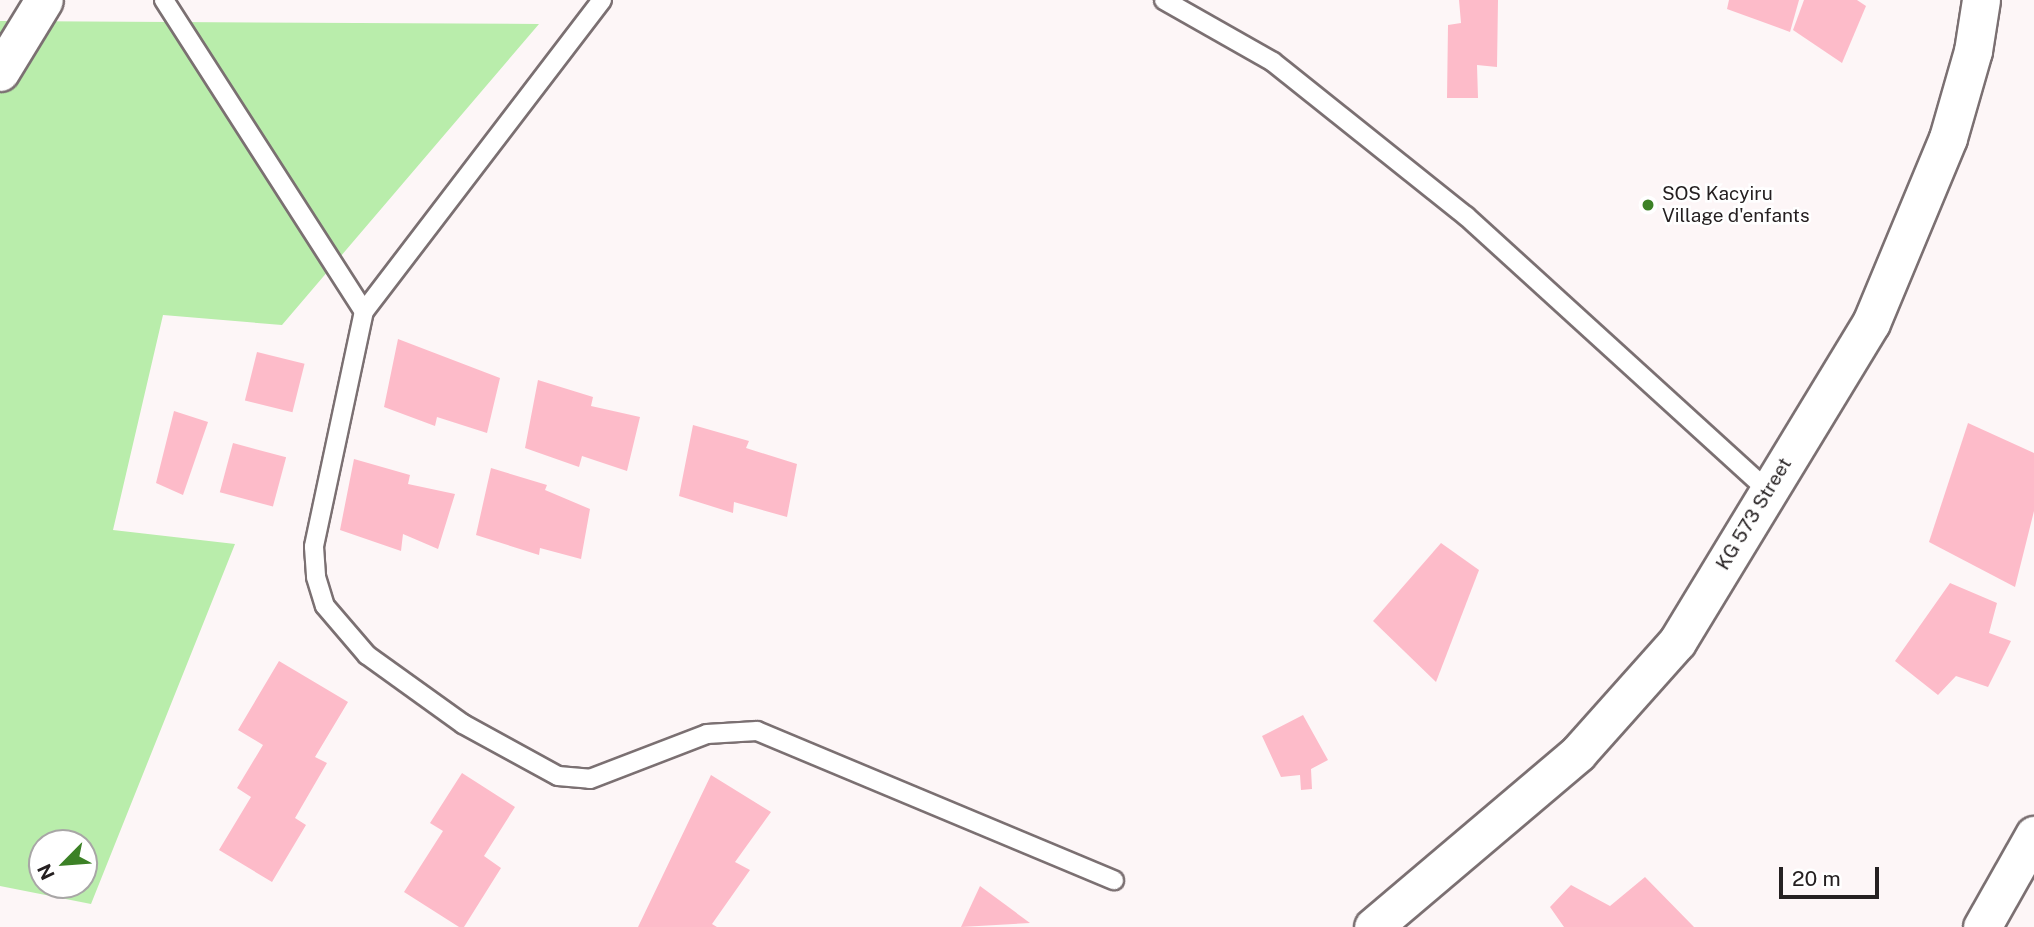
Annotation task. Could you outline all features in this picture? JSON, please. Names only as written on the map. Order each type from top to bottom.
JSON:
[{"type":"street","points":[[0,72],[44,0]]},
{"type":"street","name":"KG 573 Street","points":[[1373,927],[1578,752],[1677,642],[1871,323],[1948,138],[1973,51],[1981,0]]},
{"type":"street","points":[[1982,927],[2034,835]]},
{"type":"lane","points":[[164,0],[364,311]]},
{"type":"lane","points":[[602,0],[364,311],[314,547],[316,577],[325,606],[367,655],[463,724],[558,776],[590,779],[707,734],[757,731],[1114,880]]},
{"type":"lane","points":[[1164,0],[1273,62],[1466,216],[1768,491]]},
{"type":"green space","points":[[0,21],[539,24],[282,325],[163,315],[113,530],[235,544],[98,886],[98,829],[28,829],[28,892],[0,886]]},
{"type":"green space","points":[[66,899],[93,899],[91,904]]},
{"type":"building","points":[[1459,0],[1498,0],[1497,67],[1477,65],[1478,98],[1447,98],[1448,25],[1461,23]]},
{"type":"building","points":[[1729,0],[1799,0],[1790,32],[1727,9]]},
{"type":"building","points":[[1804,0],[1857,0],[1866,6],[1842,63],[1793,30]]},
{"type":"building","points":[[398,339],[500,378],[487,433],[437,417],[435,426],[384,407]]},
{"type":"building","points":[[257,352],[305,364],[292,412],[245,401]]},
{"type":"building","points":[[538,380],[593,397],[591,406],[640,417],[627,471],[582,456],[579,467],[525,448]]},
{"type":"building","points":[[174,411],[208,422],[183,495],[156,483]]},
{"type":"building","points":[[1968,423],[2034,453],[2034,511],[2015,587],[1929,542]]},
{"type":"building","points":[[693,425],[749,441],[746,448],[797,464],[787,517],[734,502],[733,513],[679,496]]},
{"type":"building","points":[[233,443],[286,457],[273,506],[220,492]]},
{"type":"building","points":[[354,459],[410,475],[408,484],[455,494],[438,549],[403,534],[401,551],[340,530]]},
{"type":"building","points":[[491,468],[547,485],[545,490],[590,509],[581,559],[540,548],[539,555],[476,535]]},
{"type":"building","points":[[1441,543],[1479,570],[1436,682],[1373,621]]},
{"type":"building","points":[[1950,583],[1997,603],[1989,633],[2011,641],[1988,687],[1956,676],[1938,695],[1895,661]]},
{"type":"building","points":[[279,661],[348,702],[315,757],[327,763],[295,818],[306,825],[272,882],[219,850],[251,797],[237,788],[263,745],[238,730]]},
{"type":"building","points":[[1303,715],[1328,760],[1311,769],[1312,789],[1301,790],[1300,775],[1281,777],[1262,736]]},
{"type":"building","points":[[462,773],[515,807],[484,856],[501,868],[464,927],[459,927],[404,892],[443,831],[430,823]]},
{"type":"building","points":[[711,775],[771,812],[735,862],[750,870],[712,924],[717,927],[638,927]]},
{"type":"building","points":[[1645,877],[1694,927],[1564,927],[1550,907],[1571,885],[1610,906]]},
{"type":"building","points":[[980,886],[1030,923],[961,927]]},
{"type":"place","name":"SOS Kacyiru Village d'enfants","points":[[1648,205]]}]
